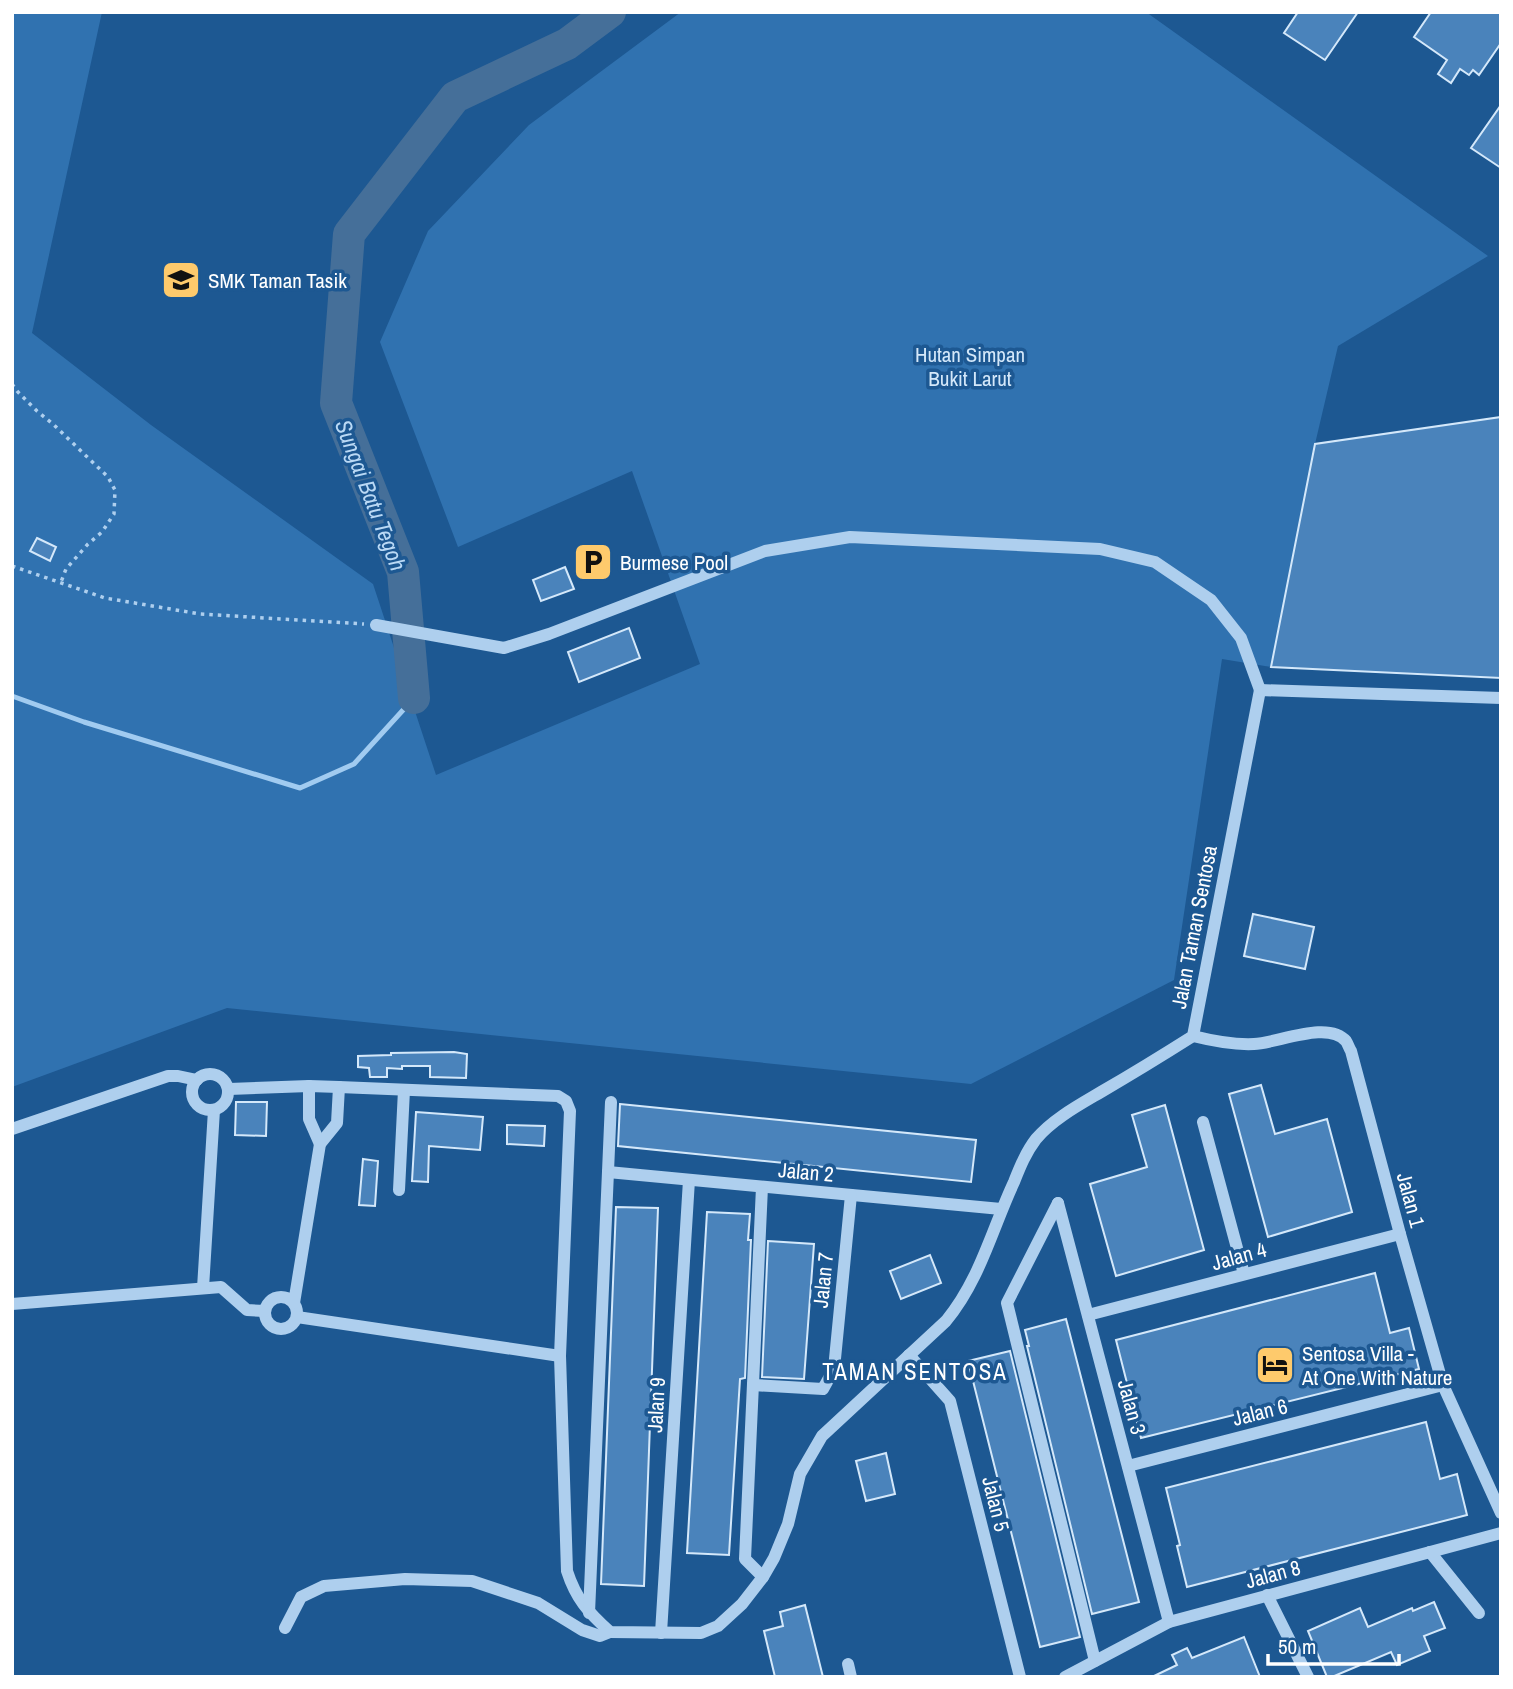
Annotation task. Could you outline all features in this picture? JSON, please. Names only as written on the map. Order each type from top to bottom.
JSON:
[{"type":"street","points":[[376,625],[504,648],[549,634],[765,551],[850,537],[1100,549],[1155,562],[1211,600],[1241,638],[1260,690],[1501,698]]},
{"type":"street","name":"Jalan Taman Sentosa","points":[[285,1628],[301,1597],[324,1586],[405,1579],[472,1581],[538,1603],[582,1630],[600,1636],[610,1632],[701,1633],[718,1626],[742,1604],[774,1558],[788,1524],[800,1474],[822,1436],[946,1321],[959,1305],[972,1283],[1001,1209],[1035,1140],[1048,1127],[1081,1104],[1193,1037],[1260,690]]},
{"type":"street","name":"Jalan 1","points":[[1193,1037],[1215,1042],[1254,1044],[1308,1032],[1334,1034],[1345,1040],[1351,1051],[1443,1385],[1501,1513]]},
{"type":"street","points":[[213,1074],[223,1079],[229,1089],[224,1105],[214,1110],[202,1109],[194,1101],[192,1090],[197,1080],[213,1074]]},
{"type":"street","points":[[12,1129],[168,1076],[197,1080]]},
{"type":"street","points":[[309,1086],[309,1119],[320,1144]]},
{"type":"street","points":[[229,1089],[339,1087],[558,1096],[566,1101],[570,1111],[559,1356],[567,1571],[573,1588],[589,1613],[610,1632]]},
{"type":"street","points":[[294,1303],[320,1144],[337,1122],[339,1087]]},
{"type":"street","points":[[399,1190],[404,1090]]},
{"type":"street","points":[[589,1613],[611,1102]]},
{"type":"street","points":[[203,1287],[214,1110]]},
{"type":"street","points":[[1203,1122],[1244,1274]]},
{"type":"street","name":"Jalan 2","points":[[608,1172],[1001,1209]]},
{"type":"street","name":"Jalan 9","points":[[662,1633],[689,1180]]},
{"type":"street","points":[[762,1187],[745,1559],[763,1577]]},
{"type":"street","name":"Jalan 7","points":[[753,1385],[824,1389],[834,1370],[851,1195]]},
{"type":"street","name":"Jalan 3","points":[[1095,1661],[1007,1303],[1058,1203],[1169,1622]]},
{"type":"street","name":"Jalan 4","points":[[1088,1315],[1400,1234]]},
{"type":"street","points":[[12,1304],[221,1287],[247,1310],[265,1311]]},
{"type":"street","points":[[286,1297],[294,1303],[298,1312],[291,1326],[275,1329],[267,1321],[265,1311],[275,1298],[286,1297]]},
{"type":"street","points":[[297,1317],[559,1356]]},
{"type":"street","name":"Jalan 5","points":[[909,1355],[950,1401],[1020,1677]]},
{"type":"street","name":"Jalan 6","points":[[1128,1466],[1443,1385]]},
{"type":"street","name":"Jalan 8","points":[[1065,1677],[1169,1622],[1501,1533]]},
{"type":"street","points":[[1430,1552],[1479,1613]]},
{"type":"street","points":[[1268,1595],[1308,1677]]},
{"type":"path","points":[[12,384],[108,477],[115,490],[114,514],[102,532],[66,569],[61,582]]},
{"type":"path","points":[[12,566],[105,598],[200,614],[376,625]]},
{"type":"green space","name":"Hutan Simpan Bukit Larut","points":[[12,12],[102,12],[32,333],[151,425],[373,584],[436,775],[700,664],[632,471],[458,547],[380,342],[428,231],[529,125],[681,12],[1146,12],[1488,256],[1338,346],[1315,444],[1271,667],[1222,659],[1174,980],[971,1084],[227,1008],[12,1087]]},
{"type":"building","points":[[1298,12],[1358,12],[1325,60],[1284,33]]},
{"type":"building","points":[[1431,12],[1501,12],[1501,43],[1479,75],[1473,70],[1469,75],[1460,69],[1451,83],[1438,74],[1447,60],[1414,37]]},
{"type":"building","points":[[1501,105],[1501,168],[1471,148]]},
{"type":"building","points":[[1501,417],[1501,678],[1271,667],[1315,444]]},
{"type":"building","points":[[37,538],[56,547],[50,561],[30,551]]},
{"type":"building","points":[[565,567],[574,589],[541,601],[533,580]]},
{"type":"building","points":[[629,628],[640,658],[579,682],[568,652]]},
{"type":"building","points":[[1253,914],[1314,927],[1305,969],[1244,956]]},
{"type":"building","points":[[454,1052],[467,1054],[466,1078],[430,1077],[430,1066],[387,1068],[387,1077],[370,1077],[369,1068],[358,1067],[358,1056]]},
{"type":"building","points":[[1261,1085],[1275,1134],[1327,1119],[1352,1212],[1268,1237],[1229,1094]]},
{"type":"building","points":[[236,1102],[267,1102],[266,1136],[235,1135]]},
{"type":"building","points":[[620,1104],[976,1140],[971,1182],[618,1146]]},
{"type":"building","points":[[1165,1105],[1204,1250],[1116,1276],[1090,1184],[1147,1167],[1132,1115]]},
{"type":"building","points":[[416,1112],[483,1117],[480,1150],[429,1146],[428,1182],[412,1181]]},
{"type":"building","points":[[507,1125],[545,1126],[544,1146],[507,1144]]},
{"type":"building","points":[[363,1159],[378,1161],[375,1206],[359,1205]]},
{"type":"building","points":[[616,1207],[658,1208],[644,1586],[601,1584]]},
{"type":"building","points":[[707,1212],[750,1214],[745,1378],[740,1379],[729,1555],[687,1553]]},
{"type":"building","points":[[768,1241],[814,1244],[804,1379],[762,1377]]},
{"type":"building","points":[[930,1255],[941,1283],[901,1299],[890,1271]]},
{"type":"building","points":[[1375,1273],[1390,1333],[1409,1328],[1419,1369],[1141,1438],[1116,1340]]},
{"type":"building","points":[[1066,1319],[1139,1602],[1092,1614],[1025,1330]]},
{"type":"building","points":[[1010,1351],[1080,1637],[1040,1647],[968,1361]]},
{"type":"building","points":[[1426,1422],[1440,1479],[1457,1474],[1467,1515],[1187,1587],[1166,1488]]},
{"type":"building","points":[[886,1453],[895,1494],[866,1501],[856,1461]]},
{"type":"building","points":[[1434,1602],[1445,1628],[1424,1636],[1430,1651],[1397,1665],[1391,1652],[1327,1677],[1308,1631],[1360,1608],[1368,1627],[1412,1608],[1413,1611]]},
{"type":"building","points":[[805,1605],[823,1677],[775,1677],[764,1631],[783,1626],[780,1612]]},
{"type":"building","points":[[1244,1637],[1260,1677],[1152,1677],[1177,1665],[1172,1655],[1187,1648],[1192,1658]]},
{"type":"waterway","name":"Sungai Batu Tegoh","points":[[414,698],[403,572],[336,403],[349,234],[455,97],[567,44],[610,12]]},
{"type":"waterway","name":"Sungai Batu Tegoh","points":[[12,696],[84,722],[300,788],[354,764],[414,698]]},
{"type":"place","name":"SMK Taman Tasik","points":[[181,280]]},
{"type":"place","name":"Burmese Pool","points":[[593,562]]},
{"type":"place","name":"Sentosa Villa - At One With Nature","points":[[1275,1365]]},
{"type":"district","name":"TAMAN SENTOSA","points":[[915,1371]]}]
